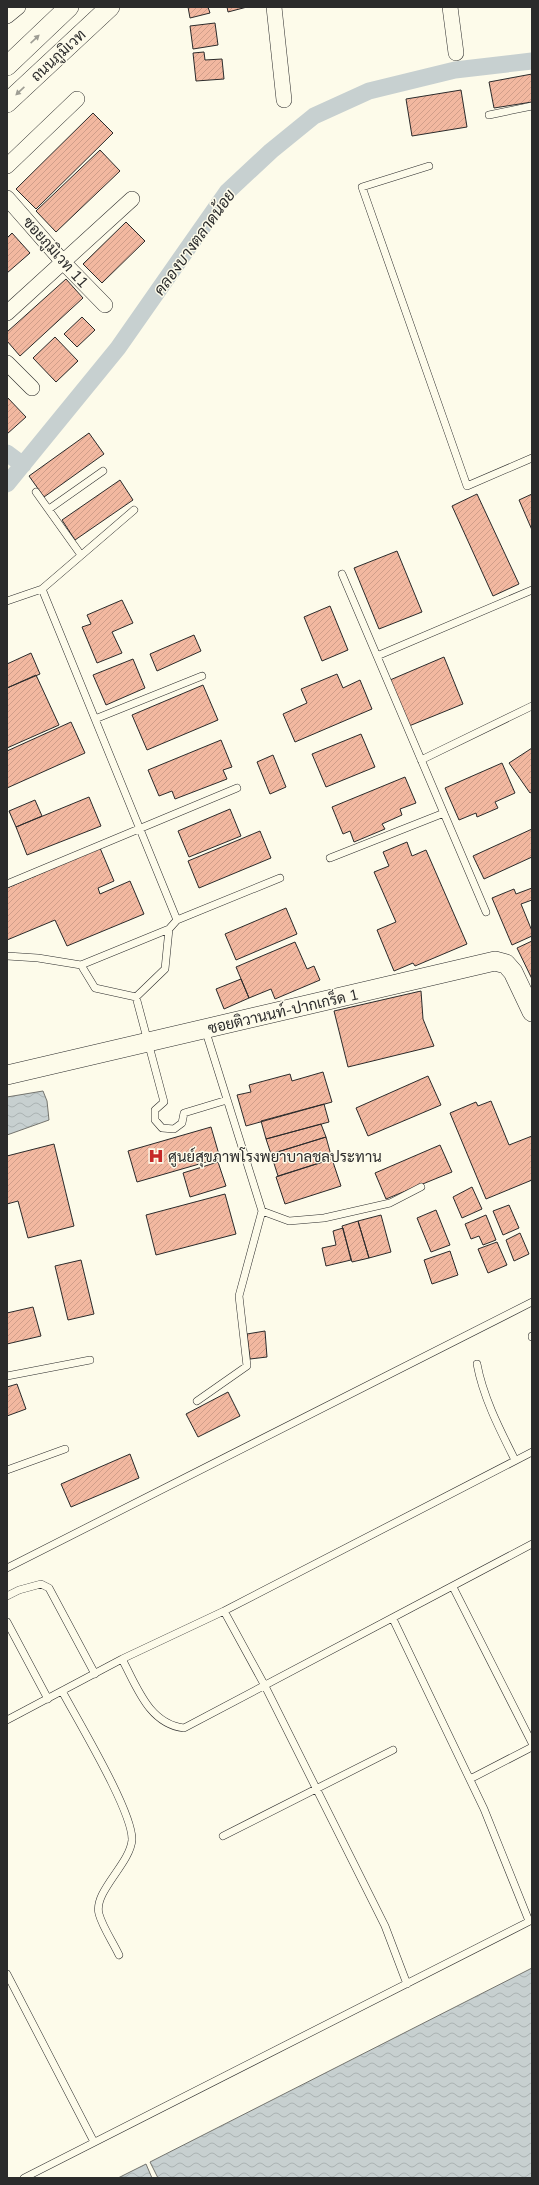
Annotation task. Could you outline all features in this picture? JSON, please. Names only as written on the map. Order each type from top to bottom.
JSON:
[{"type":"street","points":[[7,16],[18,7]]},
{"type":"street","name":"ถนนภูมิเวท","points":[[7,66],[70,7]]},
{"type":"street","name":"ถนนภูมิเวท","points":[[7,103],[110,7]]},
{"type":"street","points":[[274,7],[284,100]]},
{"type":"street","points":[[450,7],[456,53]]},
{"type":"street","points":[[7,166],[76,99]]},
{"type":"street","name":"ซอยภูมิเวท 11","points":[[7,198],[63,262],[105,306]]},
{"type":"street","points":[[7,313],[132,199]]},
{"type":"street","points":[[7,363],[32,388]]},
{"type":"street","name":"ซอยติวานนท์-ปากเกร็ด 1","points":[[7,1075],[495,961],[506,964],[513,972],[532,1012]]},
{"type":"lane","points":[[489,115],[532,106]]},
{"type":"lane","points":[[429,166],[362,187],[467,486],[532,458]]},
{"type":"lane","points":[[49,509],[104,471]]},
{"type":"lane","points":[[36,492],[81,555]]},
{"type":"lane","points":[[7,601],[42,589],[134,510]]},
{"type":"lane","points":[[342,574],[486,912]]},
{"type":"lane","points":[[42,589],[176,920]]},
{"type":"lane","points":[[377,656],[532,590]]},
{"type":"lane","points":[[95,719],[202,676]]},
{"type":"lane","points":[[421,760],[532,706]]},
{"type":"lane","points":[[7,884],[237,788]]},
{"type":"lane","points":[[330,858],[444,813]]},
{"type":"lane","points":[[7,956],[38,958],[81,965],[169,929],[176,920],[280,878]]},
{"type":"lane","points":[[136,997],[165,969],[169,929]]},
{"type":"lane","points":[[81,965],[95,988],[136,997]]},
{"type":"lane","points":[[136,997],[164,1102],[155,1110],[155,1120],[162,1128],[174,1129],[182,1123],[184,1113],[227,1100]]},
{"type":"lane","points":[[197,1401],[247,1366],[238,1296],[262,1211],[205,1029]]},
{"type":"lane","points":[[262,1211],[289,1221],[324,1218],[390,1203],[421,1187]]},
{"type":"lane","points":[[7,1568],[532,1302]]},
{"type":"lane","points":[[7,1376],[90,1360]]},
{"type":"lane","points":[[477,1364],[479,1376],[499,1428],[515,1460]]},
{"type":"lane","points":[[7,1470],[65,1449]]},
{"type":"lane","points":[[7,1720],[122,1660],[224,1611],[532,1452]]},
{"type":"lane","points":[[122,1660],[153,1714],[175,1727],[184,1728],[393,1620],[532,1544]]},
{"type":"lane","points":[[7,1596],[19,1590],[42,1584],[49,1588],[95,1674]]},
{"type":"lane","points":[[453,1587],[532,1743]]},
{"type":"lane","points":[[224,1611],[265,1686],[385,1926],[407,1984]]},
{"type":"lane","points":[[24,2178],[531,1921],[470,1779],[393,1620]]},
{"type":"lane","points":[[7,1622],[48,1699]]},
{"type":"lane","points":[[62,1691],[125,1811],[132,1840],[122,1865],[102,1897],[99,1913],[120,1956]]},
{"type":"lane","points":[[470,1779],[532,1747]]},
{"type":"lane","points":[[223,1836],[315,1788],[393,1750]]},
{"type":"lane","points":[[7,1974],[94,2142]]},
{"type":"water","points":[[43,1091],[47,1101],[49,1120],[7,1135],[7,1097]]},
{"type":"water","points":[[532,1968],[532,2178],[158,2178],[150,2162]]},
{"type":"water","points":[[146,2164],[152,2178],[118,2178]]},
{"type":"building","points":[[188,7],[208,7],[210,13],[190,18]]},
{"type":"building","points":[[227,7],[247,7],[228,12]]},
{"type":"building","points":[[215,23],[218,45],[193,49],[190,26]]},
{"type":"building","points":[[204,52],[205,60],[222,59],[224,79],[196,81],[193,53]]},
{"type":"building","points":[[532,74],[532,102],[494,108],[489,82]]},
{"type":"building","points":[[461,90],[467,127],[412,136],[406,99]]},
{"type":"building","points":[[93,113],[113,133],[36,209],[16,189]]},
{"type":"building","points":[[100,150],[120,171],[56,232],[36,211]]},
{"type":"building","points":[[126,222],[145,241],[102,283],[83,264]]},
{"type":"building","points":[[12,233],[30,253],[7,273],[7,238]]},
{"type":"building","points":[[66,279],[83,298],[20,356],[7,341],[7,332]]},
{"type":"building","points":[[82,317],[95,330],[77,347],[64,334]]},
{"type":"building","points":[[55,337],[78,361],[56,382],[33,358]]},
{"type":"building","points":[[7,397],[26,417],[7,434]]},
{"type":"building","points":[[89,433],[104,454],[44,497],[29,476]]},
{"type":"building","points":[[120,480],[133,500],[75,540],[62,520]]},
{"type":"building","points":[[477,494],[519,584],[493,596],[452,506]]},
{"type":"building","points":[[532,494],[532,530],[519,500]]},
{"type":"building","points":[[397,551],[422,612],[379,629],[354,568]]},
{"type":"building","points":[[122,600],[133,623],[112,632],[122,653],[97,663],[82,627],[91,624],[87,615]]},
{"type":"building","points":[[330,606],[348,650],[322,661],[304,617]]},
{"type":"building","points":[[194,635],[201,651],[157,671],[150,654]]},
{"type":"building","points":[[31,653],[40,674],[7,688],[7,664]]},
{"type":"building","points":[[444,657],[463,704],[409,726],[390,680]]},
{"type":"building","points":[[133,659],[145,688],[106,705],[93,675]]},
{"type":"building","points":[[337,674],[343,688],[360,680],[372,709],[295,742],[283,714],[307,703],[301,689]]},
{"type":"building","points":[[36,675],[59,725],[7,748],[7,688]]},
{"type":"building","points":[[203,685],[218,720],[147,750],[132,715]]},
{"type":"building","points":[[71,722],[85,753],[7,788],[7,751]]},
{"type":"building","points":[[361,734],[375,767],[326,787],[312,754]]},
{"type":"building","points":[[221,740],[232,767],[223,770],[227,779],[175,799],[172,791],[159,796],[148,770]]},
{"type":"building","points":[[532,748],[532,792],[530,793],[509,763]]},
{"type":"building","points":[[273,755],[286,787],[270,794],[257,762]]},
{"type":"building","points":[[502,763],[515,793],[495,802],[498,808],[477,817],[476,813],[459,820],[445,788]]},
{"type":"building","points":[[405,777],[416,803],[400,809],[402,815],[382,824],[385,829],[354,842],[350,831],[343,834],[332,807]]},
{"type":"building","points":[[89,797],[101,826],[27,855],[16,827]]},
{"type":"building","points":[[35,800],[42,816],[16,827],[9,811]]},
{"type":"building","points":[[230,809],[241,836],[189,857],[178,831]]},
{"type":"building","points":[[532,829],[532,857],[484,879],[473,856]]},
{"type":"building","points":[[260,831],[271,858],[199,888],[188,861]]},
{"type":"building","points":[[407,842],[412,856],[426,850],[467,944],[415,966],[413,963],[394,971],[377,930],[396,922],[374,872],[389,866],[383,852]]},
{"type":"building","points":[[100,848],[114,881],[98,888],[100,894],[130,881],[144,914],[67,946],[55,920],[7,940],[7,888]]},
{"type":"building","points":[[532,888],[532,900],[521,904],[532,931],[532,936],[512,945],[492,898],[514,889],[516,894]]},
{"type":"building","points":[[286,908],[297,934],[236,960],[225,934]]},
{"type":"building","points":[[532,941],[532,979],[517,948]]},
{"type":"building","points":[[295,942],[307,969],[314,966],[320,980],[275,999],[271,989],[249,998],[236,967]]},
{"type":"building","points":[[241,979],[249,998],[224,1009],[216,989]]},
{"type":"building","points":[[421,991],[423,1019],[434,1046],[348,1067],[334,1011]]},
{"type":"building","points":[[323,1072],[332,1102],[246,1126],[237,1095],[251,1092],[249,1085],[290,1074],[292,1081]]},
{"type":"building","points":[[428,1076],[441,1105],[368,1136],[356,1108]]},
{"type":"building","points":[[491,1101],[509,1145],[532,1136],[532,1180],[486,1199],[450,1113],[476,1102],[478,1106]]},
{"type":"building","points":[[324,1104],[329,1122],[266,1139],[261,1121]]},
{"type":"building","points":[[321,1124],[326,1137],[271,1154],[266,1139]]},
{"type":"building","points":[[211,1127],[220,1158],[137,1182],[128,1151]]},
{"type":"building","points":[[326,1137],[332,1159],[278,1176],[271,1154]]},
{"type":"building","points":[[54,1144],[74,1226],[28,1238],[18,1201],[7,1204],[7,1156]]},
{"type":"building","points":[[440,1145],[452,1172],[386,1199],[375,1173]]},
{"type":"building","points":[[332,1159],[341,1186],[285,1204],[276,1177]]},
{"type":"building","points":[[218,1162],[226,1186],[190,1197],[183,1173]]},
{"type":"building","points":[[472,1187],[482,1209],[462,1218],[453,1197]]},
{"type":"building","points":[[225,1194],[236,1234],[156,1255],[146,1215]]},
{"type":"building","points":[[509,1205],[519,1228],[503,1235],[493,1211]]},
{"type":"building","points":[[436,1210],[450,1245],[431,1252],[417,1218]]},
{"type":"building","points":[[381,1215],[391,1252],[369,1258],[358,1221]]},
{"type":"building","points":[[486,1215],[496,1240],[483,1245],[479,1236],[471,1239],[465,1224]]},
{"type":"building","points":[[358,1221],[369,1258],[352,1262],[342,1226]]},
{"type":"building","points":[[343,1228],[351,1260],[326,1266],[322,1248],[336,1245],[333,1231]]},
{"type":"building","points":[[520,1233],[529,1254],[514,1261],[506,1240]]},
{"type":"building","points":[[497,1242],[507,1265],[488,1273],[478,1249]]},
{"type":"building","points":[[450,1251],[458,1275],[432,1284],[424,1260]]},
{"type":"building","points":[[81,1260],[94,1314],[68,1320],[55,1266]]},
{"type":"building","points":[[33,1307],[41,1336],[7,1344],[7,1313]]},
{"type":"building","points":[[265,1331],[267,1357],[250,1359],[247,1334]]},
{"type":"building","points":[[17,1384],[26,1409],[7,1416],[7,1387]]},
{"type":"building","points":[[228,1392],[240,1416],[198,1437],[186,1414]]},
{"type":"building","points":[[130,1454],[139,1478],[71,1507],[61,1484]]},
{"type":"waterway","name":"คลองบางตลาดน้อย","points":[[7,484],[118,348],[227,192],[271,151],[314,116],[369,91],[455,70],[532,61]]},
{"type":"waterway","points":[[7,453],[23,465]]},
{"type":"place","name":"ศูนย์สุขภาพโรงพยาบาลชลประทาน","points":[[156,1156]]}]
